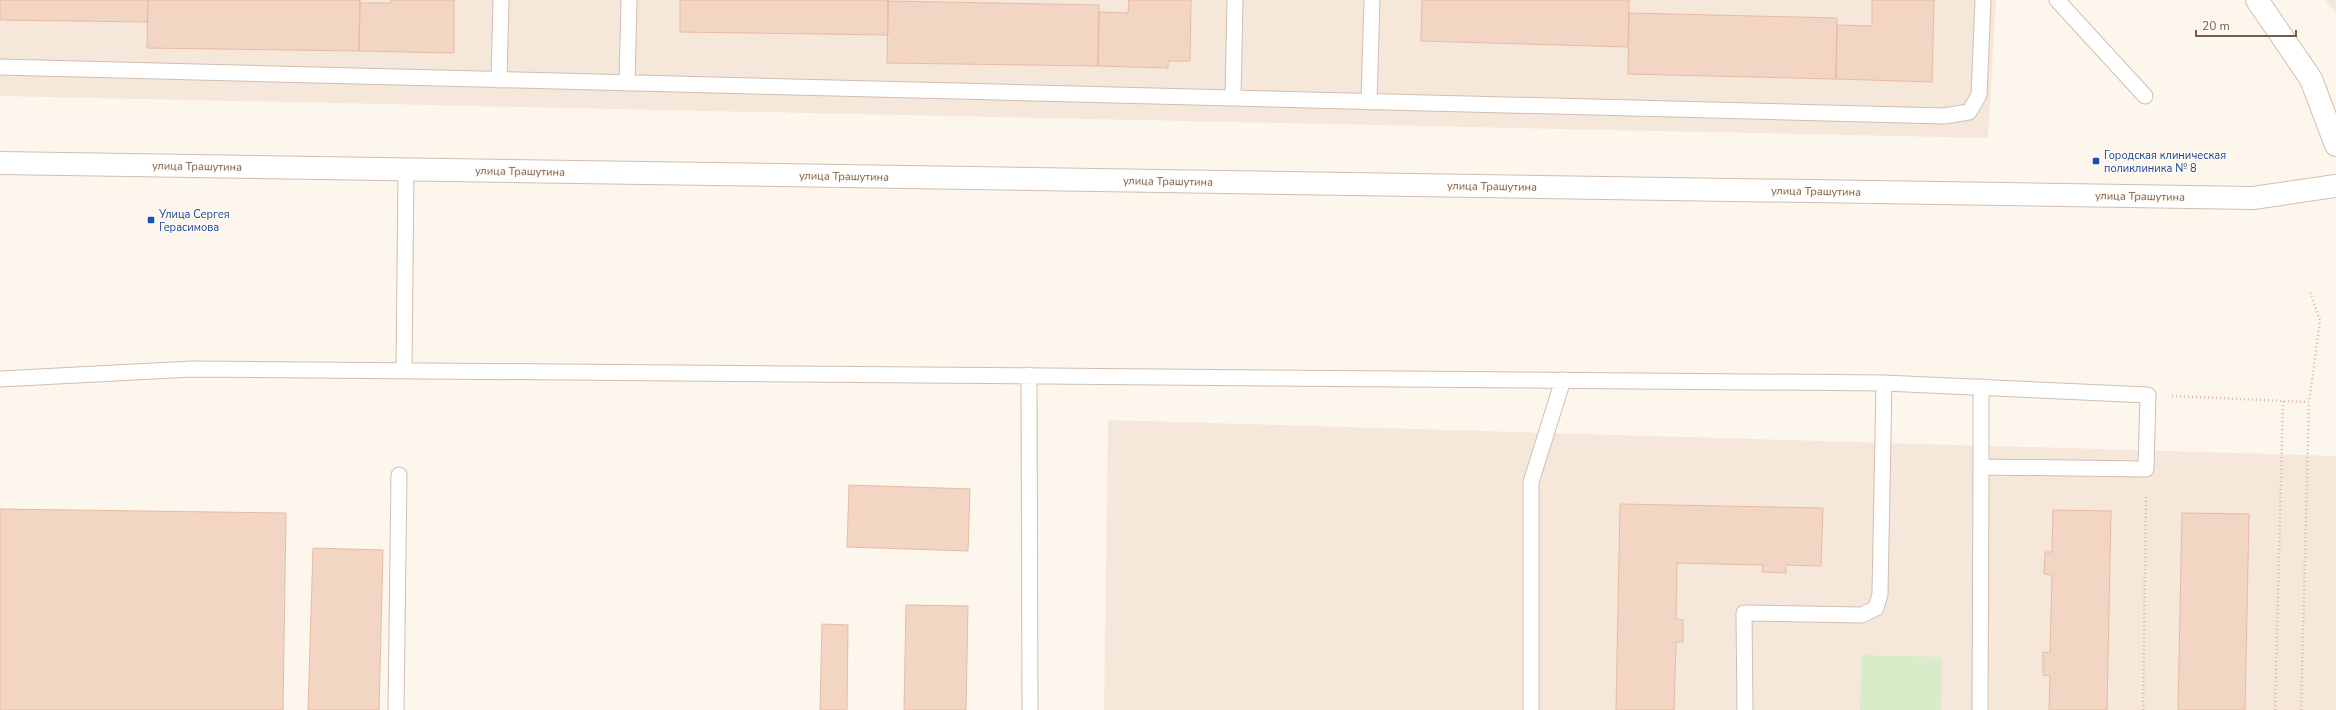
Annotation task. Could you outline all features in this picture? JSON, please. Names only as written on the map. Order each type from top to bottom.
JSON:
[{"type":"street","points":[[2257,0],[2311,79],[2336,145]]},
{"type":"street","name":"улица Трашутина","points":[[0,163],[2253,198],[2336,186]]},
{"type":"lane","points":[[499,80],[501,0]]},
{"type":"lane","points":[[627,83],[629,0]]},
{"type":"lane","points":[[1233,98],[1235,0]]},
{"type":"lane","points":[[1369,102],[1372,0]]},
{"type":"lane","points":[[0,67],[1944,116],[1969,112],[1979,95],[1983,0]]},
{"type":"lane","points":[[2058,0],[2145,96]]},
{"type":"lane","points":[[404,370],[406,170]]},
{"type":"lane","points":[[0,379],[192,369],[404,370],[1884,383],[2148,395],[2146,469],[1981,467]]},
{"type":"lane","points":[[1029,375],[1030,710]]},
{"type":"lane","points":[[1531,710],[1530,482],[1563,380]]},
{"type":"lane","points":[[1745,710],[1744,613],[1862,615],[1876,608],[1880,594],[1884,383]]},
{"type":"lane","points":[[1980,710],[1981,387]]},
{"type":"lane","points":[[396,710],[399,475]]},
{"type":"path","points":[[2301,710],[2309,402],[2320,321],[2310,292]]},
{"type":"path","points":[[2148,395],[2309,402]]},
{"type":"path","points":[[2275,710],[2283,400]]},
{"type":"path","points":[[2143,710],[2146,469]]},
{"type":"shaded area","points":[[0,0],[1996,0],[1988,138],[0,96]]},
{"type":"shaded area","points":[[2325,0],[2336,0],[2336,13]]},
{"type":"shaded area","points":[[1108,420],[2336,456],[2336,710],[1104,710]]},
{"type":"green space","points":[[1862,655],[1942,657],[1941,710],[1860,710]]},
{"type":"building","points":[[0,0],[148,0],[147,22],[0,20]]},
{"type":"building","points":[[148,0],[360,0],[359,51],[147,48]]},
{"type":"building","points":[[391,0],[454,0],[454,53],[359,51],[360,3],[391,3]]},
{"type":"building","points":[[680,0],[888,0],[888,35],[680,32]]},
{"type":"building","points":[[1129,0],[1191,0],[1190,61],[1168,61],[1168,68],[1098,66],[1099,12],[1128,13]]},
{"type":"building","points":[[1422,0],[1629,0],[1628,47],[1421,41]]},
{"type":"building","points":[[1872,0],[1934,0],[1932,82],[1836,79],[1837,25],[1872,26]]},
{"type":"building","points":[[888,1],[1099,5],[1098,66],[887,63]]},
{"type":"building","points":[[1629,13],[1837,18],[1836,79],[1628,74]]},
{"type":"building","points":[[849,485],[970,489],[968,551],[847,547]]},
{"type":"building","points":[[1620,504],[1823,508],[1821,566],[1786,565],[1786,573],[1762,572],[1763,565],[1677,563],[1676,619],[1683,620],[1683,642],[1676,642],[1674,710],[1616,710]]},
{"type":"building","points":[[0,509],[286,513],[283,710],[0,710]]},
{"type":"building","points":[[2053,510],[2111,511],[2107,710],[2049,710],[2050,676],[2043,675],[2043,652],[2050,653],[2052,575],[2044,574],[2045,552],[2052,552]]},
{"type":"building","points":[[2182,513],[2249,514],[2245,710],[2178,710]]},
{"type":"building","points":[[313,548],[383,550],[379,710],[308,710]]},
{"type":"building","points":[[906,605],[968,606],[966,710],[904,710]]},
{"type":"building","points":[[822,624],[848,625],[847,710],[820,710]]},
{"type":"place","name":"Городская клиническая поликлиника № 8","points":[[2096,161]]},
{"type":"place","name":"Улица Сергея Герасимова","points":[[151,220]]}]
